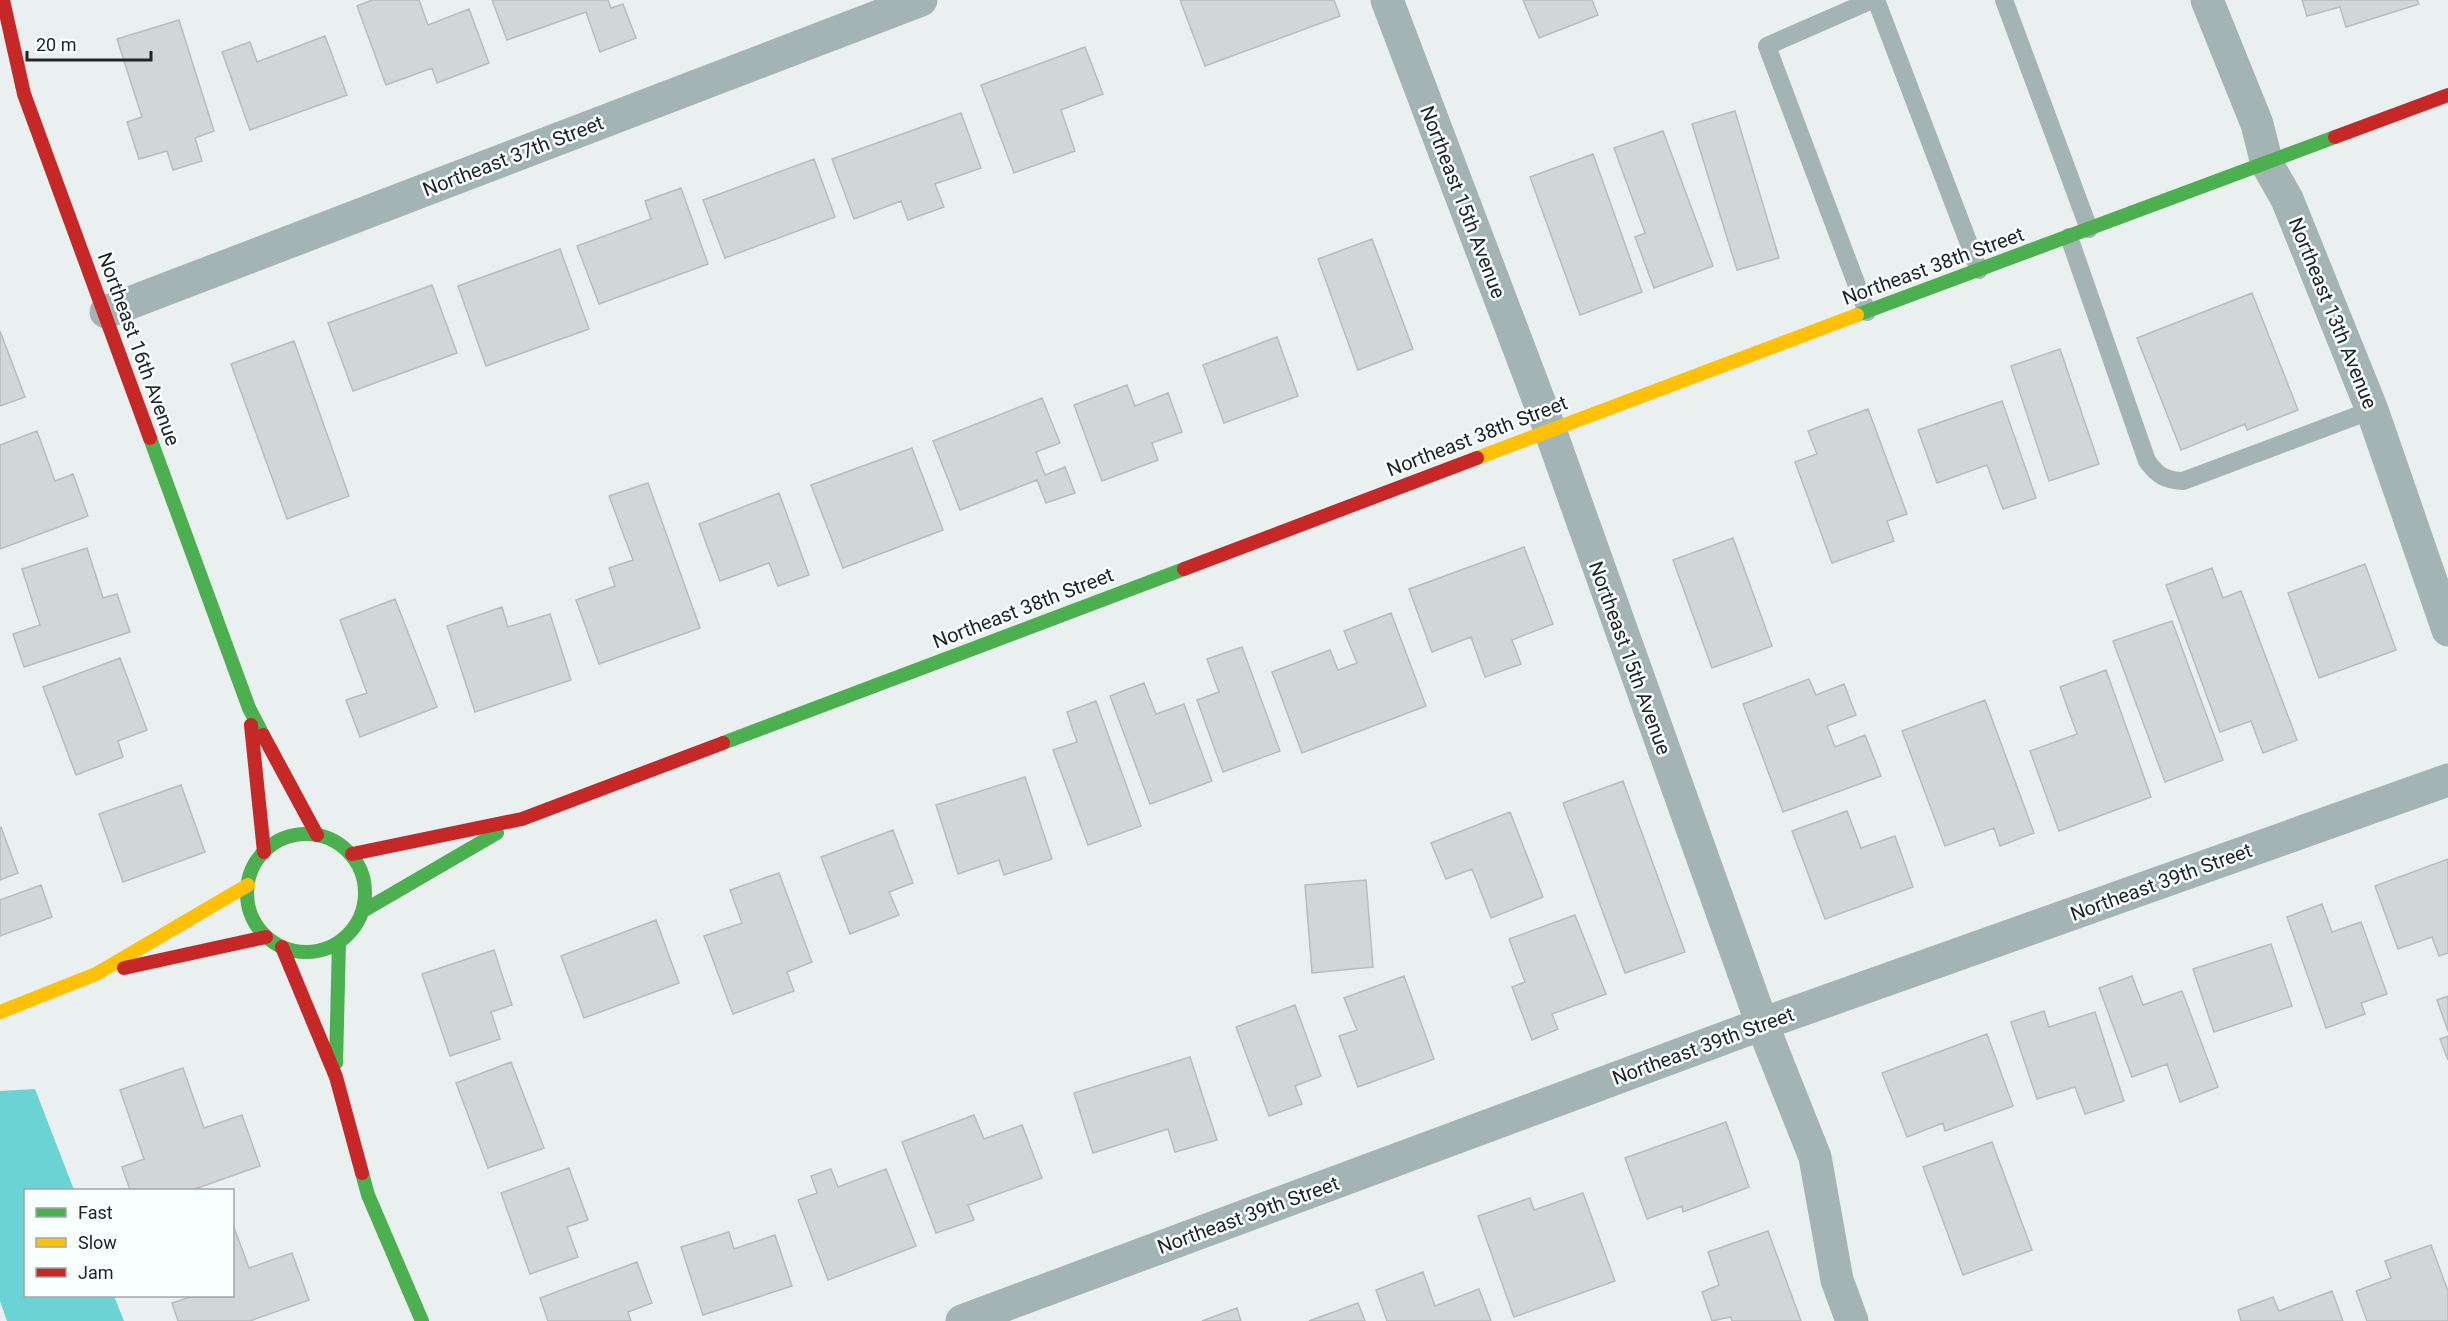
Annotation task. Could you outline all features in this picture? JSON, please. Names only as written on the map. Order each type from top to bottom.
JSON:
[{"type":"street","name":"Northeast 16th Avenue","points":[[3,0],[24,94],[106,312],[249,708],[317,835]]},
{"type":"street","name":"Northeast 37th Street","points":[[106,312],[921,0]]},
{"type":"street","name":"Northeast 15th Avenue","points":[[1387,0],[1550,430],[1762,1024],[1815,1157],[1837,1280],[1852,1321]]},
{"type":"street","name":"Northeast 13th Avenue","points":[[2207,0],[2257,124],[2267,164],[2287,199],[2372,410],[2448,630]]},
{"type":"street","name":"Northeast 38th Street","points":[[352,854],[522,819],[1550,430],[2448,95]]},
{"type":"street","name":"Northeast 16th Avenue","points":[[249,708],[264,852]]},
{"type":"street","name":"Northeast 39th Street","points":[[962,1321],[1762,1024],[2448,780]]},
{"type":"street","name":"Northeast 38th Street","points":[[363,911],[522,819]]},
{"type":"street","points":[[298,834],[317,835],[336,842],[352,854],[362,872],[366,891],[363,911],[354,928],[339,942],[321,950],[301,952],[282,947],[266,937],[254,922],[248,904],[248,885],[253,867],[264,852],[280,840],[298,834]]},
{"type":"street","points":[[0,1012],[96,974],[248,885]]},
{"type":"street","points":[[96,974],[266,937]]},
{"type":"street","points":[[336,1077],[339,942]]},
{"type":"street","points":[[282,947],[336,1077],[368,1196],[422,1321]]},
{"type":"lane","points":[[1867,312],[1767,46],[1874,0],[1979,270]]},
{"type":"lane","points":[[2004,0],[2089,229]]},
{"type":"lane","points":[[2069,237],[2147,461],[2156,473],[2166,480],[2183,480],[2372,410]]},
{"type":"water","points":[[35,1089],[74,1189],[24,1189],[24,1297],[114,1297],[124,1321],[7,1321],[0,1301],[0,1091]]},
{"type":"building","points":[[372,0],[419,0],[428,25],[469,9],[489,63],[437,83],[432,68],[386,85],[357,6]]},
{"type":"building","points":[[492,0],[608,0],[611,8],[623,4],[636,38],[600,52],[586,12],[507,40]]},
{"type":"building","points":[[1180,0],[1334,0],[1340,16],[1205,66]]},
{"type":"building","points":[[1523,0],[1592,0],[1598,15],[1539,38]]},
{"type":"building","points":[[2302,0],[2417,0],[2419,4],[2346,27],[2340,7],[2307,16]]},
{"type":"building","points":[[179,20],[214,131],[195,138],[202,161],[173,170],[167,151],[139,159],[127,122],[142,117],[117,39]]},
{"type":"building","points":[[325,36],[347,95],[250,130],[222,52],[250,42],[257,62]]},
{"type":"building","points":[[1085,47],[1103,94],[1061,110],[1075,151],[1014,173],[981,85]]},
{"type":"building","points":[[1735,111],[1779,258],[1737,270],[1692,124]]},
{"type":"building","points":[[961,113],[981,168],[935,184],[944,207],[908,220],[901,201],[854,219],[832,159]]},
{"type":"building","points":[[1663,131],[1713,266],[1654,288],[1635,237],[1645,233],[1614,148]]},
{"type":"building","points":[[1593,154],[1642,292],[1580,315],[1530,177]]},
{"type":"building","points":[[814,159],[835,217],[725,258],[703,200]]},
{"type":"building","points":[[681,188],[708,264],[599,304],[577,246],[651,219],[645,201]]},
{"type":"building","points":[[1372,239],[1413,349],[1358,370],[1318,259]]},
{"type":"building","points":[[560,249],[589,329],[486,366],[458,286]]},
{"type":"building","points":[[432,285],[457,353],[353,391],[328,323]]},
{"type":"building","points":[[2252,293],[2298,410],[2247,430],[2245,424],[2181,450],[2137,338]]},
{"type":"building","points":[[0,331],[25,397],[0,406]]},
{"type":"building","points":[[1277,337],[1298,396],[1224,423],[1203,365]]},
{"type":"building","points":[[294,341],[349,496],[287,519],[231,364]]},
{"type":"building","points":[[2060,349],[2099,464],[2049,481],[2011,366]]},
{"type":"building","points":[[1127,385],[1135,406],[1168,393],[1182,432],[1152,443],[1158,460],[1102,481],[1074,405]]},
{"type":"building","points":[[1042,398],[1060,443],[1036,452],[1045,475],[1065,467],[1075,493],[1046,503],[1037,480],[960,510],[933,441]]},
{"type":"building","points":[[2002,401],[2036,498],[2003,509],[1987,465],[1937,483],[1918,430]]},
{"type":"building","points":[[1868,409],[1907,514],[1887,521],[1894,541],[1832,563],[1795,462],[1817,454],[1808,431]]},
{"type":"building","points":[[37,431],[55,481],[73,474],[88,516],[0,549],[0,445]]},
{"type":"building","points":[[912,448],[943,530],[843,568],[811,485]]},
{"type":"building","points":[[648,483],[700,628],[599,664],[576,600],[615,586],[609,568],[633,560],[609,496]]},
{"type":"building","points":[[779,493],[809,575],[778,586],[769,563],[720,581],[699,524]]},
{"type":"building","points":[[1733,538],[1772,646],[1712,668],[1673,560]]},
{"type":"building","points":[[1524,547],[1553,624],[1512,640],[1521,664],[1485,677],[1471,637],[1432,652],[1409,589]]},
{"type":"building","points":[[87,548],[103,598],[117,594],[130,632],[24,667],[13,634],[40,625],[22,569]]},
{"type":"building","points":[[2365,564],[2396,650],[2319,678],[2288,593]]},
{"type":"building","points":[[2212,568],[2223,598],[2241,591],[2297,740],[2263,753],[2251,721],[2220,732],[2166,585]]},
{"type":"building","points":[[395,599],[437,707],[360,737],[346,700],[367,693],[340,620]]},
{"type":"building","points":[[502,607],[508,627],[550,614],[571,680],[475,712],[447,626]]},
{"type":"building","points":[[1391,613],[1426,706],[1302,753],[1272,672],[1330,650],[1338,670],[1357,663],[1344,631]]},
{"type":"building","points":[[2172,621],[2223,760],[2165,782],[2113,641]]},
{"type":"building","points":[[1242,647],[1280,751],[1223,772],[1197,700],[1219,692],[1207,659]]},
{"type":"building","points":[[120,658],[147,730],[118,741],[123,757],[76,775],[43,687]]},
{"type":"building","points":[[2106,670],[2151,797],[2059,831],[2030,751],[2077,734],[2060,687]]},
{"type":"building","points":[[1809,679],[1816,695],[1844,684],[1856,715],[1827,726],[1835,747],[1865,735],[1881,776],[1783,812],[1743,704]]},
{"type":"building","points":[[1144,683],[1156,714],[1184,704],[1212,781],[1150,804],[1110,696]]},
{"type":"building","points":[[1985,700],[2034,833],[2000,846],[1994,828],[1945,846],[1902,731]]},
{"type":"building","points":[[1096,701],[1141,826],[1088,845],[1053,750],[1077,742],[1067,712]]},
{"type":"building","points":[[1025,777],[1052,859],[1004,875],[999,860],[958,874],[936,805]]},
{"type":"building","points":[[1623,781],[1685,952],[1625,973],[1563,803]]},
{"type":"building","points":[[181,785],[205,852],[123,882],[99,814]]},
{"type":"building","points":[[1847,811],[1861,848],[1895,836],[1913,887],[1825,919],[1792,831]]},
{"type":"building","points":[[1510,812],[1543,897],[1491,918],[1472,869],[1446,879],[1431,843]]},
{"type":"building","points":[[0,828],[18,873],[0,880]]},
{"type":"building","points":[[893,830],[913,883],[889,892],[899,915],[850,934],[821,857]]},
{"type":"building","points":[[2448,859],[2448,953],[2439,956],[2432,937],[2398,949],[2375,886]]},
{"type":"building","points":[[779,873],[812,962],[787,972],[794,991],[733,1014],[704,936],[742,923],[730,890]]},
{"type":"building","points":[[1366,880],[1373,967],[1312,973],[1305,885]]},
{"type":"building","points":[[41,885],[52,917],[0,936],[0,900]]},
{"type":"building","points":[[2322,904],[2332,932],[2361,922],[2387,994],[2361,1003],[2365,1014],[2326,1028],[2287,917]]},
{"type":"building","points":[[1575,915],[1606,994],[1552,1014],[1558,1029],[1532,1040],[1512,987],[1525,982],[1509,939]]},
{"type":"building","points":[[656,920],[679,983],[584,1018],[561,956]]},
{"type":"building","points":[[2271,944],[2292,1006],[2214,1032],[2193,969]]},
{"type":"building","points":[[494,950],[512,1005],[491,1012],[500,1039],[450,1056],[422,974]]},
{"type":"building","points":[[1404,976],[1434,1059],[1358,1087],[1339,1036],[1357,1030],[1344,998]]},
{"type":"building","points":[[2132,976],[2143,1005],[2182,991],[2218,1087],[2180,1102],[2167,1064],[2132,1077],[2099,988]]},
{"type":"building","points":[[2448,996],[2448,1031],[2437,1000]]},
{"type":"building","points":[[1295,1005],[1321,1076],[1295,1086],[1302,1104],[1269,1116],[1236,1027]]},
{"type":"building","points":[[2044,1011],[2049,1027],[2095,1012],[2124,1101],[2085,1114],[2075,1087],[2037,1099],[2011,1022]]},
{"type":"building","points":[[1987,1034],[2013,1106],[1945,1131],[1943,1123],[1907,1137],[1882,1073]]},
{"type":"building","points":[[2448,1036],[2448,1060],[2440,1039]]},
{"type":"building","points":[[1190,1057],[1217,1140],[1175,1152],[1168,1129],[1093,1153],[1074,1093]]},
{"type":"building","points":[[511,1062],[544,1148],[488,1168],[456,1083]]},
{"type":"building","points":[[183,1068],[204,1128],[242,1115],[260,1166],[195,1189],[130,1189],[122,1167],[144,1159],[120,1090]]},
{"type":"building","points":[[974,1115],[984,1139],[1022,1125],[1042,1178],[968,1205],[974,1220],[936,1233],[902,1142]]},
{"type":"building","points":[[1726,1122],[1749,1187],[1683,1212],[1682,1206],[1647,1219],[1625,1158]]},
{"type":"building","points":[[1992,1142],[2032,1250],[1963,1275],[1923,1167]]},
{"type":"building","points":[[569,1168],[588,1220],[567,1227],[578,1257],[530,1274],[501,1193]]},
{"type":"building","points":[[831,1169],[838,1187],[886,1169],[916,1246],[828,1280],[798,1200],[817,1193],[811,1176]]},
{"type":"building","points":[[1583,1193],[1615,1281],[1514,1317],[1478,1216],[1530,1198],[1534,1210]]},
{"type":"building","points":[[234,1227],[249,1268],[292,1253],[309,1300],[250,1321],[178,1321],[172,1303],[190,1297],[234,1297]]},
{"type":"building","points":[[1768,1231],[1801,1321],[1732,1321],[1731,1317],[1712,1321],[1702,1292],[1719,1285],[1708,1252]]},
{"type":"building","points":[[729,1232],[734,1249],[775,1235],[792,1286],[703,1315],[681,1247]]},
{"type":"building","points":[[2431,1245],[2448,1291],[2448,1321],[2367,1321],[2356,1291],[2391,1278],[2385,1261]]},
{"type":"building","points":[[637,1262],[652,1303],[628,1312],[631,1321],[548,1321],[540,1298]]},
{"type":"building","points":[[1423,1272],[1435,1306],[1479,1289],[1491,1321],[1387,1321],[1376,1290]]},
{"type":"building","points":[[2332,1291],[2343,1321],[2241,1321],[2238,1310],[2273,1297],[2279,1311]]},
{"type":"building","points":[[1358,1303],[1365,1321],[1309,1321]]},
{"type":"building","points":[[1237,1308],[1241,1321],[1202,1321]]},
{"type":"traffic: fast","points":[[1857,315],[2335,137]]},
{"type":"traffic: fast","points":[[150,438],[249,708],[263,735]]},
{"type":"traffic: fast","points":[[723,743],[1184,569]]},
{"type":"traffic: fast","points":[[363,911],[497,833]]},
{"type":"traffic: fast","points":[[306,834],[328,839],[348,851],[360,871],[365,893],[360,915],[348,935],[328,947],[306,952],[284,947],[264,935],[252,915],[247,893],[252,871],[264,851],[284,839],[306,834]]},
{"type":"traffic: fast","points":[[336,1063],[339,942]]},
{"type":"traffic: fast","points":[[362,1173],[368,1195],[422,1321]]},
{"type":"traffic: slow","points":[[1477,458],[1857,315]]},
{"type":"traffic: slow","points":[[0,1012],[96,974],[248,885]]},
{"type":"traffic: jam","points":[[3,0],[24,94],[150,438]]},
{"type":"traffic: jam","points":[[2335,137],[2448,95]]},
{"type":"traffic: jam","points":[[1184,569],[1477,458]]},
{"type":"traffic: jam","points":[[251,725],[264,852]]},
{"type":"traffic: jam","points":[[263,735],[317,835]]},
{"type":"traffic: jam","points":[[352,854],[522,819],[723,743]]},
{"type":"traffic: jam","points":[[124,968],[266,937]]},
{"type":"traffic: jam","points":[[282,947],[336,1077],[362,1173]]}]
